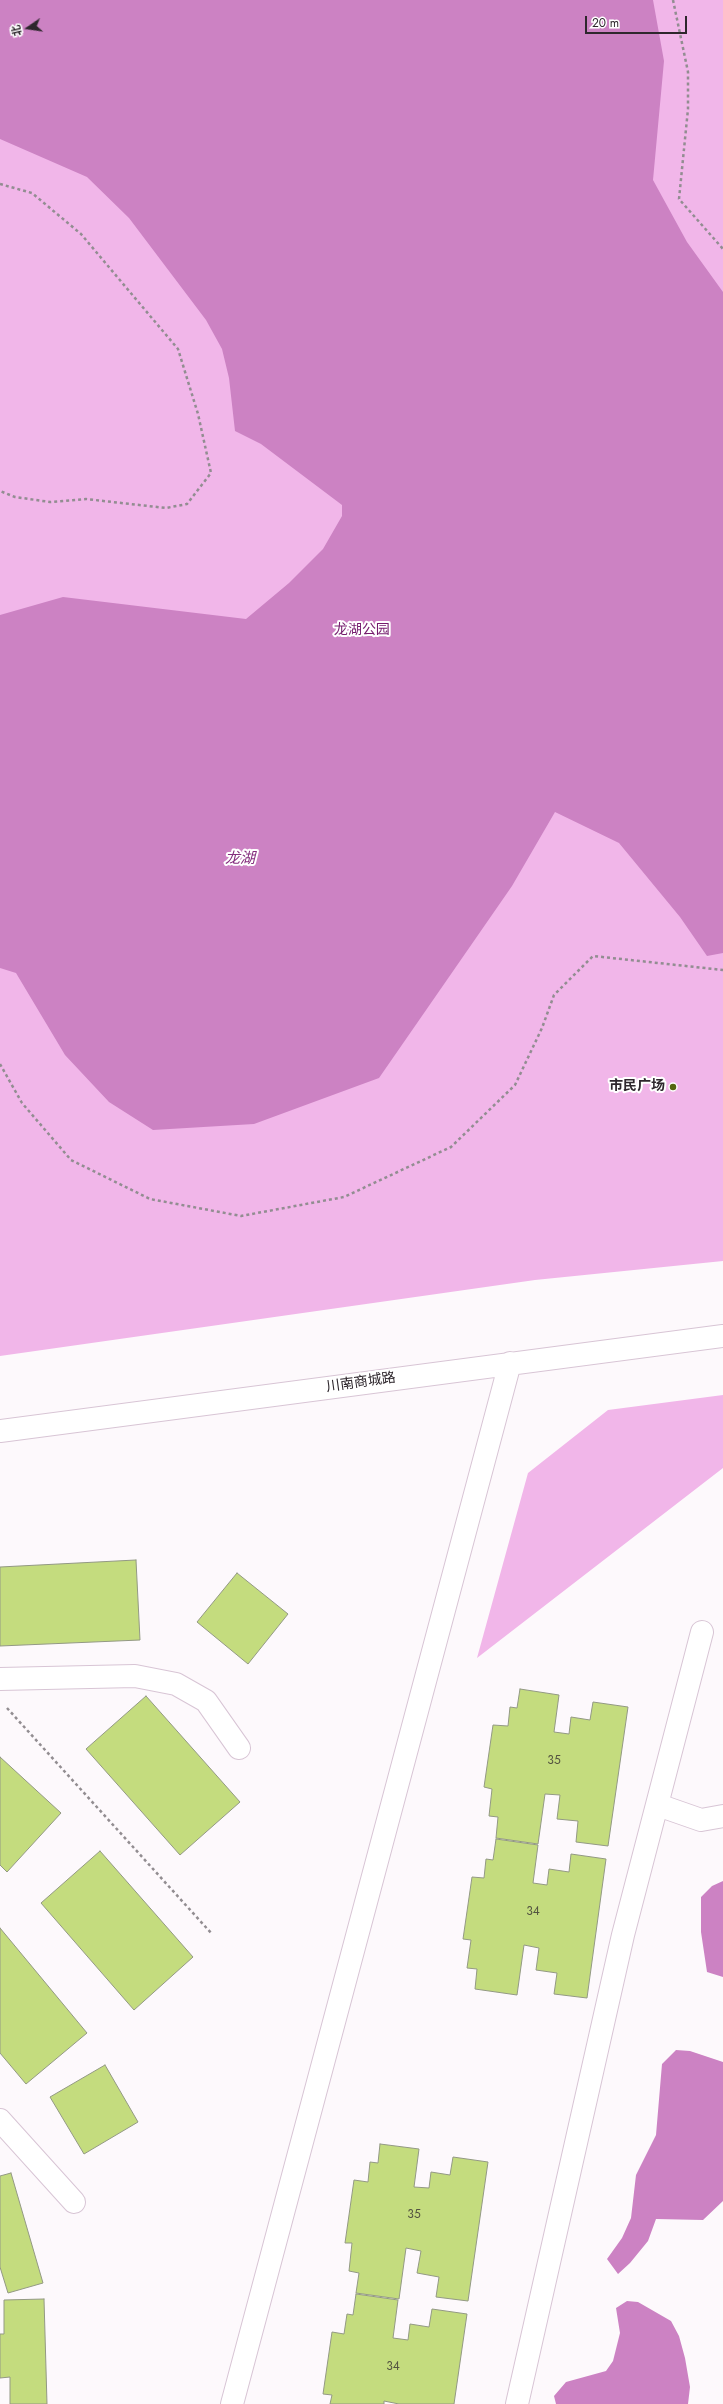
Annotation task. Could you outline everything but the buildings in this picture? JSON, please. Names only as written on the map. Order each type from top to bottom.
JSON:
[{"type":"street","name":"川南商城路","points":[[0,1431],[723,1336]]},
{"type":"street","points":[[232,2404],[510,1363]]},
{"type":"street","points":[[517,2404],[623,1935],[702,1632]]},
{"type":"street","points":[[0,1679],[135,1676],[176,1684],[206,1702],[239,1748]]},
{"type":"street","points":[[658,1805],[700,1820],[723,1816]]},
{"type":"street","points":[[0,2120],[74,2202]]},
{"type":"path","points":[[673,0],[688,72],[688,109],[679,199],[723,249]]},
{"type":"path","points":[[0,184],[32,193],[81,234],[178,349],[198,414],[211,472],[187,504],[166,508],[86,499],[50,502],[14,497],[0,491]]},
{"type":"path","points":[[0,1064],[22,1104],[71,1160],[150,1198],[241,1216],[344,1197],[452,1147],[514,1085],[542,1028],[554,995],[593,956],[723,970]]},
{"type":"path","points":[[5,1706],[212,1934]]},
{"type":"green space","name":"龙湖","points":[[0,0],[723,0],[723,1261],[535,1280],[0,1356]]},
{"type":"green space","points":[[723,1395],[723,1468],[477,1658],[528,1473],[608,1410]]},
{"type":"water","name":"龙湖","points":[[0,0],[653,0],[664,61],[653,180],[687,242],[723,292],[723,953],[707,956],[680,917],[619,843],[555,812],[512,886],[379,1078],[254,1124],[153,1130],[109,1102],[65,1055],[16,973],[0,968],[0,615],[63,597],[246,619],[289,583],[323,549],[342,516],[342,505],[261,444],[235,431],[229,378],[222,349],[206,320],[129,218],[87,177],[0,139]]},
{"type":"water","points":[[723,1881],[723,1977],[707,1972],[701,1932],[701,1897],[712,1886]]},
{"type":"water","points":[[676,2050],[690,2051],[723,2062],[723,2201],[703,2220],[656,2219],[648,2241],[630,2263],[618,2274],[607,2259],[622,2238],[631,2218],[636,2175],[656,2135],[662,2064]]},
{"type":"water","points":[[627,2301],[638,2302],[671,2321],[679,2336],[685,2358],[690,2387],[688,2404],[556,2404],[554,2396],[566,2382],[606,2371],[613,2361],[620,2333],[616,2308]]},
{"type":"place","name":"市民广场","points":[[673,1087]]},
{"type":"park label","name":"龙湖公园","points":[[362,631]]}]
